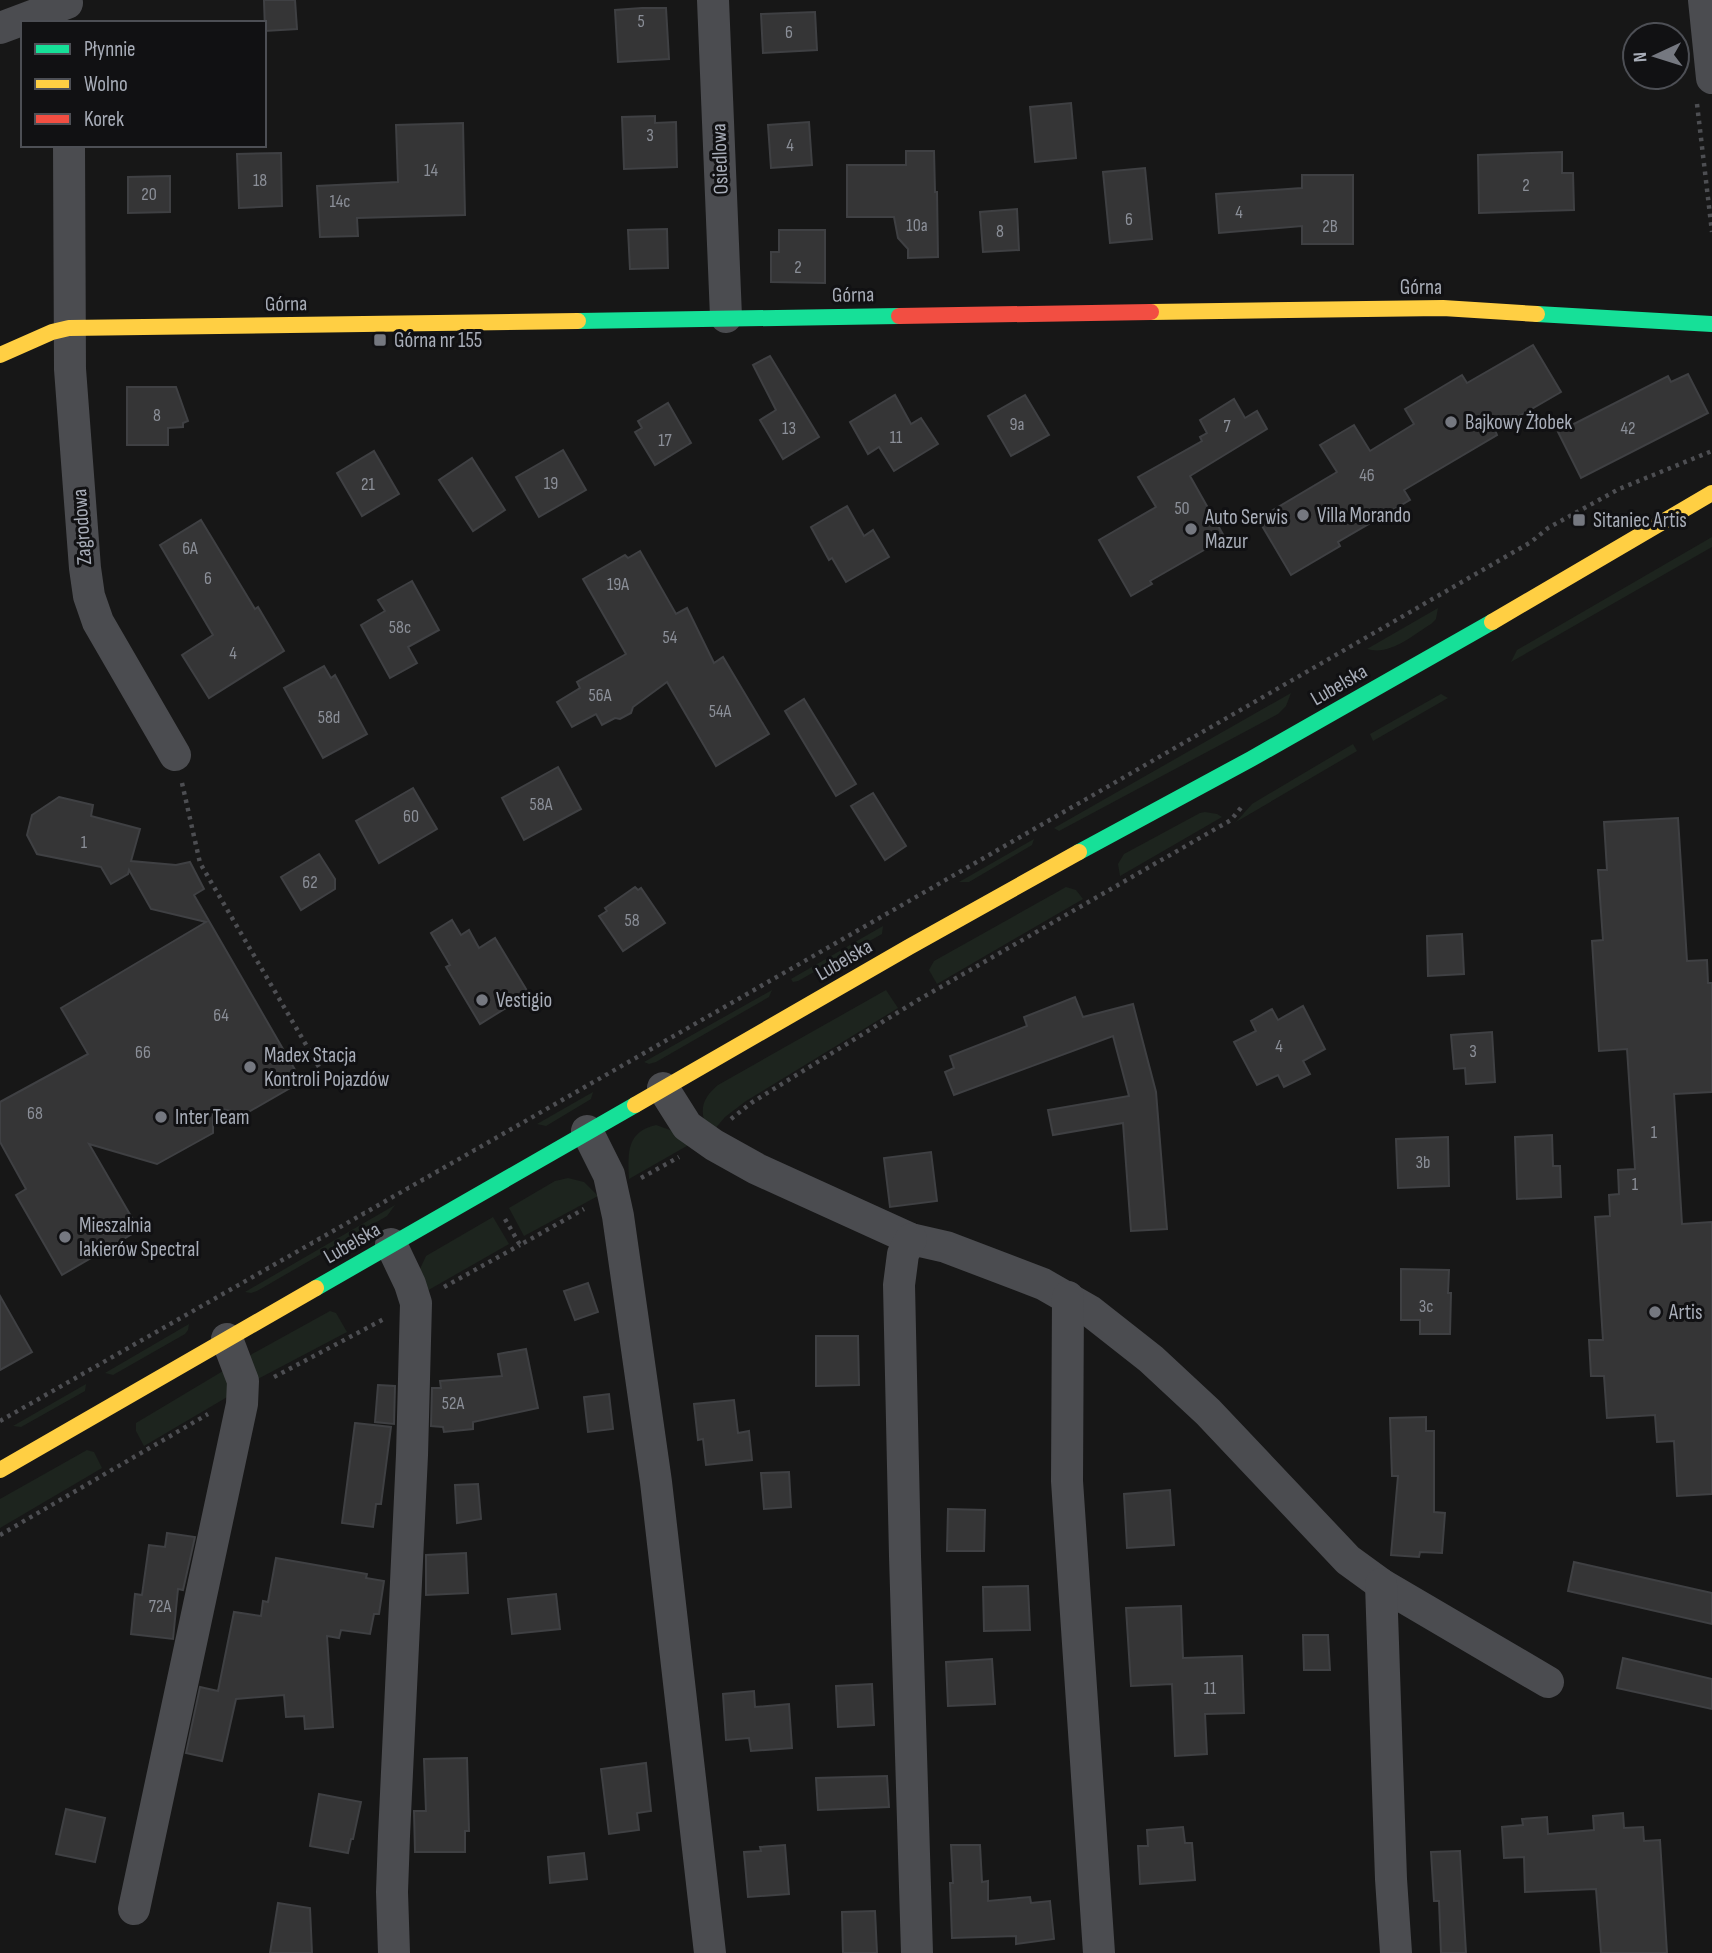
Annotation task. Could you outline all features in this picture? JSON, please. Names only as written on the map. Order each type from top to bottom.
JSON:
[{"type":"main road","name":"Górna","points":[[0,355],[42,336],[69,328],[1443,308],[1712,324]]},
{"type":"main road","name":"Lubelska","points":[[0,1470],[587,1131],[1050,868],[1251,759],[1712,493]]},
{"type":"street","name":"Osiedlowa","points":[[713,0],[726,317]]},
{"type":"street","points":[[1704,0],[1704,87]]},
{"type":"street","points":[[24,21],[68,8]]},
{"type":"street","points":[[0,28],[21,22]]},
{"type":"street","name":"Zagrodowa","points":[[69,147],[70,369],[89,596],[98,622],[175,755]]},
{"type":"street","points":[[663,1088],[687,1126],[705,1140],[793,1186],[911,1239],[946,1247],[1043,1284],[1106,1322],[1208,1412],[1348,1560],[1381,1584],[1548,1682]]},
{"type":"street","points":[[587,1131],[600,1154],[614,1193],[620,1230],[656,1482],[710,1953]]},
{"type":"street","points":[[911,1239],[903,1254],[900,1285],[917,1953]]},
{"type":"street","points":[[391,1244],[416,1303],[393,1878],[394,1953]]},
{"type":"street","points":[[1068,1297],[1068,1481],[1099,1953]]},
{"type":"street","points":[[134,1909],[243,1393],[243,1381],[227,1339]]},
{"type":"street","points":[[1381,1584],[1396,1953]]},
{"type":"path","points":[[1704,87],[1712,232]]},
{"type":"path","points":[[0,1421],[878,920],[1531,542],[1548,528],[1619,489],[1712,450]]},
{"type":"path","points":[[175,755],[200,863],[319,1067]]},
{"type":"path","points":[[501,1212],[520,1245],[614,1193],[695,1148],[720,1132],[751,1103],[918,1000],[1231,820],[1248,798]]},
{"type":"path","points":[[0,1535],[243,1393]]},
{"type":"shaded area","points":[[1712,537],[1712,547],[1511,662],[1517,650]]},
{"type":"shaded area","points":[[1438,608],[1436,619],[1431,624],[1401,643],[1384,650],[1367,649]]},
{"type":"shaded area","points":[[1291,693],[1286,706],[1278,714],[1059,831],[1054,828]]},
{"type":"shaded area","points":[[1441,694],[1448,698],[1373,741],[1370,734]]},
{"type":"shaded area","points":[[1353,744],[1357,751],[1236,822],[1252,804]]},
{"type":"shaded area","points":[[1205,812],[1222,817],[1120,876],[1118,864],[1124,854]]},
{"type":"shaded area","points":[[1034,839],[1032,845],[969,882],[959,882]]},
{"type":"shaded area","points":[[1066,887],[1076,890],[1083,899],[937,984],[929,970],[934,961]]},
{"type":"shaded area","points":[[883,926],[882,934],[798,981],[793,982],[791,979]]},
{"type":"shaded area","points":[[772,990],[769,997],[656,1062],[644,1062]]},
{"type":"shaded area","points":[[886,990],[898,1008],[746,1101],[725,1117],[714,1130],[704,1120],[705,1101],[718,1085]]},
{"type":"shaded area","points":[[593,1092],[591,1099],[546,1126],[537,1124]]},
{"type":"shaded area","points":[[656,1125],[673,1131],[692,1143],[629,1179],[629,1152],[634,1138],[646,1128]]},
{"type":"shaded area","points":[[568,1178],[584,1182],[598,1196],[524,1236],[509,1208],[555,1181]]},
{"type":"shaded area","points":[[395,1205],[387,1216],[257,1291],[245,1292]]},
{"type":"shaded area","points":[[493,1217],[509,1244],[425,1292],[420,1269],[426,1256]]},
{"type":"shaded area","points":[[330,1311],[336,1313],[347,1332],[254,1381],[249,1357],[252,1354]]},
{"type":"shaded area","points":[[189,1324],[185,1334],[113,1375],[105,1373]]},
{"type":"shaded area","points":[[223,1371],[234,1393],[144,1446],[136,1431],[136,1423]]},
{"type":"shaded area","points":[[86,1384],[85,1391],[21,1427],[13,1426]]},
{"type":"shaded area","points":[[87,1450],[94,1452],[102,1468],[0,1528],[0,1499]]},
{"type":"building","points":[[264,0],[295,0],[297,29],[266,31]]},
{"type":"building","points":[[666,8],[669,59],[618,62],[615,10]]},
{"type":"building","points":[[815,12],[817,50],[763,53],[761,14]]},
{"type":"building","points":[[1071,103],[1076,158],[1035,162],[1030,107]]},
{"type":"building","points":[[655,116],[655,123],[676,122],[677,167],[624,169],[622,117]]},
{"type":"building","points":[[809,122],[812,165],[771,168],[768,125]]},
{"type":"building","points":[[463,123],[465,215],[357,218],[358,236],[320,237],[317,186],[398,182],[396,125]]},
{"type":"building","points":[[906,151],[934,151],[938,257],[908,258],[908,249],[898,238],[894,217],[847,217],[847,165],[906,165]]},
{"type":"building","points":[[1562,152],[1562,173],[1573,173],[1574,210],[1479,213],[1478,155]]},
{"type":"building","points":[[281,153],[282,206],[239,208],[237,154]]},
{"type":"building","points":[[1145,168],[1152,239],[1110,243],[1103,172]]},
{"type":"building","points":[[1302,175],[1353,175],[1353,244],[1302,244],[1302,226],[1219,233],[1216,194],[1302,188]]},
{"type":"building","points":[[170,176],[170,212],[128,213],[128,177]]},
{"type":"building","points":[[1017,209],[1019,250],[983,252],[980,212]]},
{"type":"building","points":[[667,229],[668,268],[630,269],[628,230]]},
{"type":"building","points":[[779,230],[825,230],[825,283],[771,282],[771,252],[779,252]]},
{"type":"building","points":[[1533,345],[1561,392],[1495,430],[1497,435],[1404,490],[1410,500],[1338,542],[1340,546],[1291,575],[1258,519],[1337,472],[1320,445],[1354,425],[1370,451],[1414,424],[1405,409],[1462,375],[1467,383]]},
{"type":"building","points":[[770,356],[819,437],[783,459],[760,420],[776,410],[753,365]]},
{"type":"building","points":[[1688,374],[1708,413],[1581,478],[1558,432],[1668,376],[1671,382]]},
{"type":"building","points":[[127,387],[176,387],[188,421],[183,423],[183,427],[168,428],[168,445],[127,445]]},
{"type":"building","points":[[895,395],[911,424],[921,418],[938,444],[894,471],[879,447],[868,454],[850,422]]},
{"type":"building","points":[[1025,395],[1049,435],[1011,456],[988,416]]},
{"type":"building","points":[[1234,399],[1245,418],[1257,411],[1267,429],[1190,476],[1225,538],[1150,581],[1152,584],[1131,596],[1099,540],[1156,507],[1138,477],[1202,441],[1200,437],[1207,433],[1200,420]]},
{"type":"building","points":[[668,403],[691,443],[655,465],[635,432],[642,428],[638,421]]},
{"type":"building","points":[[563,450],[586,490],[539,517],[516,477]]},
{"type":"building","points":[[374,451],[399,494],[362,516],[337,473]]},
{"type":"building","points":[[472,458],[505,510],[473,531],[439,480]]},
{"type":"building","points":[[847,506],[864,536],[873,530],[889,557],[846,582],[832,558],[829,560],[811,527]]},
{"type":"building","points":[[201,520],[284,651],[209,698],[182,655],[213,635],[160,545]]},
{"type":"building","points":[[640,551],[676,614],[687,608],[714,663],[723,657],[769,734],[716,766],[667,682],[633,707],[631,713],[602,725],[596,714],[572,727],[557,702],[580,688],[577,682],[626,654],[583,579],[625,555],[628,558]]},
{"type":"building","points":[[412,581],[439,630],[408,647],[417,663],[390,678],[361,625],[385,611],[378,600]]},
{"type":"building","points":[[324,666],[331,678],[335,675],[367,734],[323,758],[284,688]]},
{"type":"building","points":[[804,699],[856,784],[836,796],[785,711]]},
{"type":"building","points":[[558,767],[581,809],[524,840],[502,798]]},
{"type":"building","points":[[413,788],[437,829],[379,863],[356,821]]},
{"type":"building","points":[[873,793],[906,846],[885,860],[851,806]]},
{"type":"building","points":[[59,797],[93,805],[91,816],[140,829],[131,861],[176,865],[190,862],[204,889],[194,895],[298,1075],[292,1087],[245,1114],[213,1107],[213,1133],[157,1164],[89,1144],[139,1230],[62,1275],[16,1195],[26,1189],[0,1142],[0,1102],[88,1054],[61,1008],[206,922],[151,909],[129,870],[128,874],[111,884],[101,867],[37,854],[27,835],[32,815]]},
{"type":"building","points":[[1678,818],[1687,961],[1707,960],[1708,983],[1712,983],[1712,1092],[1674,1094],[1682,1224],[1712,1222],[1712,1494],[1677,1496],[1674,1441],[1657,1442],[1655,1415],[1607,1418],[1604,1376],[1591,1376],[1589,1340],[1603,1340],[1595,1217],[1610,1216],[1609,1195],[1619,1194],[1618,1170],[1635,1169],[1627,1049],[1599,1051],[1592,941],[1603,940],[1598,870],[1607,870],[1604,822]]},
{"type":"building","points":[[319,854],[335,879],[335,889],[301,910],[281,877]]},
{"type":"building","points":[[635,887],[638,890],[641,888],[665,923],[623,951],[599,916],[607,911],[605,908]]},
{"type":"building","points":[[452,920],[461,935],[469,930],[479,948],[495,938],[529,994],[480,1024],[446,967],[450,965],[431,933]]},
{"type":"building","points":[[1462,934],[1464,974],[1428,976],[1427,936]]},
{"type":"building","points":[[1075,997],[1083,1017],[1133,1004],[1156,1092],[1167,1229],[1131,1231],[1123,1123],[1053,1135],[1048,1110],[1129,1096],[1113,1036],[954,1095],[945,1072],[954,1068],[950,1056],[1027,1026],[1024,1017]]},
{"type":"building","points":[[1303,1006],[1325,1049],[1303,1061],[1310,1074],[1284,1087],[1278,1075],[1257,1085],[1234,1042],[1256,1031],[1251,1021],[1272,1009],[1278,1020]]},
{"type":"building","points":[[1492,1032],[1495,1082],[1466,1084],[1465,1068],[1454,1069],[1451,1035]]},
{"type":"building","points":[[1552,1135],[1553,1166],[1560,1166],[1561,1197],[1517,1199],[1515,1137]]},
{"type":"building","points":[[1448,1137],[1449,1186],[1398,1188],[1396,1139]]},
{"type":"building","points":[[931,1152],[937,1201],[890,1207],[884,1158]]},
{"type":"building","points":[[1401,1269],[1449,1270],[1450,1334],[1420,1334],[1420,1320],[1401,1320]]},
{"type":"building","points":[[588,1283],[598,1312],[575,1320],[564,1291]]},
{"type":"building","points":[[0,1296],[32,1352],[0,1370]]},
{"type":"building","points":[[816,1336],[858,1336],[859,1385],[816,1386]]},
{"type":"building","points":[[526,1349],[538,1408],[473,1422],[473,1429],[444,1432],[443,1427],[431,1426],[432,1388],[441,1388],[440,1381],[502,1376],[498,1354]]},
{"type":"building","points":[[378,1385],[395,1386],[394,1424],[375,1422]]},
{"type":"building","points":[[609,1394],[613,1429],[588,1432],[584,1397]]},
{"type":"building","points":[[734,1400],[738,1433],[749,1431],[752,1460],[706,1465],[703,1439],[698,1440],[694,1404]]},
{"type":"building","points":[[1426,1417],[1426,1431],[1434,1431],[1434,1512],[1445,1513],[1442,1553],[1420,1552],[1419,1557],[1391,1555],[1398,1476],[1392,1476],[1390,1418]]},
{"type":"building","points":[[355,1423],[391,1427],[381,1504],[376,1504],[373,1527],[342,1523]]},
{"type":"building","points":[[789,1472],[791,1507],[764,1509],[761,1473]]},
{"type":"building","points":[[478,1484],[481,1519],[457,1523],[455,1485]]},
{"type":"building","points":[[1170,1490],[1174,1545],[1127,1548],[1124,1494]]},
{"type":"building","points":[[948,1509],[985,1510],[984,1551],[947,1551]]},
{"type":"building","points":[[167,1533],[195,1537],[183,1590],[178,1589],[173,1639],[131,1634],[135,1594],[142,1595],[149,1545],[165,1547]]},
{"type":"building","points":[[466,1553],[468,1593],[426,1595],[426,1555]]},
{"type":"building","points":[[276,1558],[367,1574],[366,1578],[384,1581],[379,1614],[374,1614],[370,1634],[341,1630],[339,1638],[327,1636],[333,1727],[305,1729],[304,1716],[286,1717],[284,1695],[236,1699],[222,1761],[186,1753],[200,1687],[218,1691],[234,1612],[261,1616],[263,1601],[268,1602]]},
{"type":"building","points":[[1574,1562],[1712,1593],[1712,1624],[1568,1591]]},
{"type":"building","points":[[1028,1586],[1030,1630],[984,1631],[983,1587]]},
{"type":"building","points":[[556,1594],[560,1629],[512,1634],[508,1599]]},
{"type":"building","points":[[1181,1606],[1183,1658],[1242,1656],[1244,1713],[1205,1714],[1207,1754],[1175,1756],[1172,1684],[1131,1686],[1126,1608]]},
{"type":"building","points":[[1303,1635],[1328,1635],[1330,1670],[1304,1670]]},
{"type":"building","points":[[1623,1658],[1712,1679],[1712,1709],[1617,1688]]},
{"type":"building","points":[[992,1659],[995,1704],[948,1706],[946,1662]]},
{"type":"building","points":[[872,1684],[874,1725],[838,1727],[836,1686]]},
{"type":"building","points":[[754,1691],[755,1707],[789,1704],[792,1748],[751,1751],[749,1738],[726,1740],[723,1694]]},
{"type":"building","points":[[467,1758],[469,1831],[465,1831],[465,1852],[415,1852],[414,1811],[426,1811],[424,1759]]},
{"type":"building","points":[[646,1763],[651,1811],[637,1813],[639,1830],[609,1834],[601,1769]]},
{"type":"building","points":[[887,1776],[889,1807],[818,1810],[816,1778]]},
{"type":"building","points":[[319,1794],[361,1802],[348,1853],[310,1846]]},
{"type":"building","points":[[66,1809],[105,1818],[95,1862],[56,1854]]},
{"type":"building","points":[[1623,1813],[1624,1828],[1643,1827],[1644,1841],[1660,1840],[1667,1953],[1601,1953],[1596,1889],[1525,1892],[1524,1857],[1504,1858],[1502,1827],[1523,1825],[1522,1819],[1547,1817],[1548,1834],[1594,1830],[1593,1816]]},
{"type":"building","points":[[1183,1827],[1185,1843],[1192,1843],[1195,1880],[1140,1884],[1138,1846],[1148,1846],[1147,1830]]},
{"type":"building","points":[[785,1845],[789,1894],[748,1897],[744,1852],[761,1851],[760,1847]]},
{"type":"building","points":[[951,1845],[980,1845],[982,1882],[988,1881],[988,1901],[1030,1897],[1031,1903],[1050,1901],[1054,1939],[1016,1944],[1016,1936],[952,1938]]},
{"type":"building","points":[[1460,1851],[1466,1953],[1441,1953],[1439,1901],[1434,1901],[1431,1852]]},
{"type":"building","points":[[584,1853],[587,1879],[550,1883],[548,1857]]},
{"type":"building","points":[[278,1903],[310,1908],[312,1953],[270,1953]]},
{"type":"building","points":[[875,1911],[877,1953],[843,1953],[842,1912]]},
{"type":"traffic: fast","points":[[1537,314],[1712,324]]},
{"type":"traffic: fast","points":[[578,321],[899,316]]},
{"type":"traffic: fast","points":[[1079,852],[1251,759],[1492,622]]},
{"type":"traffic: fast","points":[[316,1288],[635,1105]]},
{"type":"traffic: slow","points":[[1151,312],[1443,308],[1537,314]]},
{"type":"traffic: slow","points":[[0,355],[52,332],[69,328],[578,321]]},
{"type":"traffic: slow","points":[[1492,622],[1712,493]]},
{"type":"traffic: slow","points":[[635,1105],[1079,852]]},
{"type":"traffic: slow","points":[[0,1470],[316,1288]]},
{"type":"traffic: jam","points":[[899,316],[1151,312]]},
{"type":"place","name":"Górna nr 155","points":[[380,340]]},
{"type":"place","name":"Bajkowy Żłobek","points":[[1451,422]]},
{"type":"place","name":"Villa Morando","points":[[1303,515]]},
{"type":"place","name":"Sitaniec Artis","points":[[1579,520]]},
{"type":"place","name":"Auto Serwis Mazur","points":[[1191,529]]},
{"type":"place","name":"Vestigio","points":[[482,1000]]},
{"type":"place","name":"Madex Stacja Kontroli Pojazdów","points":[[250,1067]]},
{"type":"place","name":"Inter Team","points":[[161,1117]]},
{"type":"place","name":"Mieszalnia lakierów Spectral","points":[[65,1237]]},
{"type":"place","name":"Artis","points":[[1655,1312]]}]
